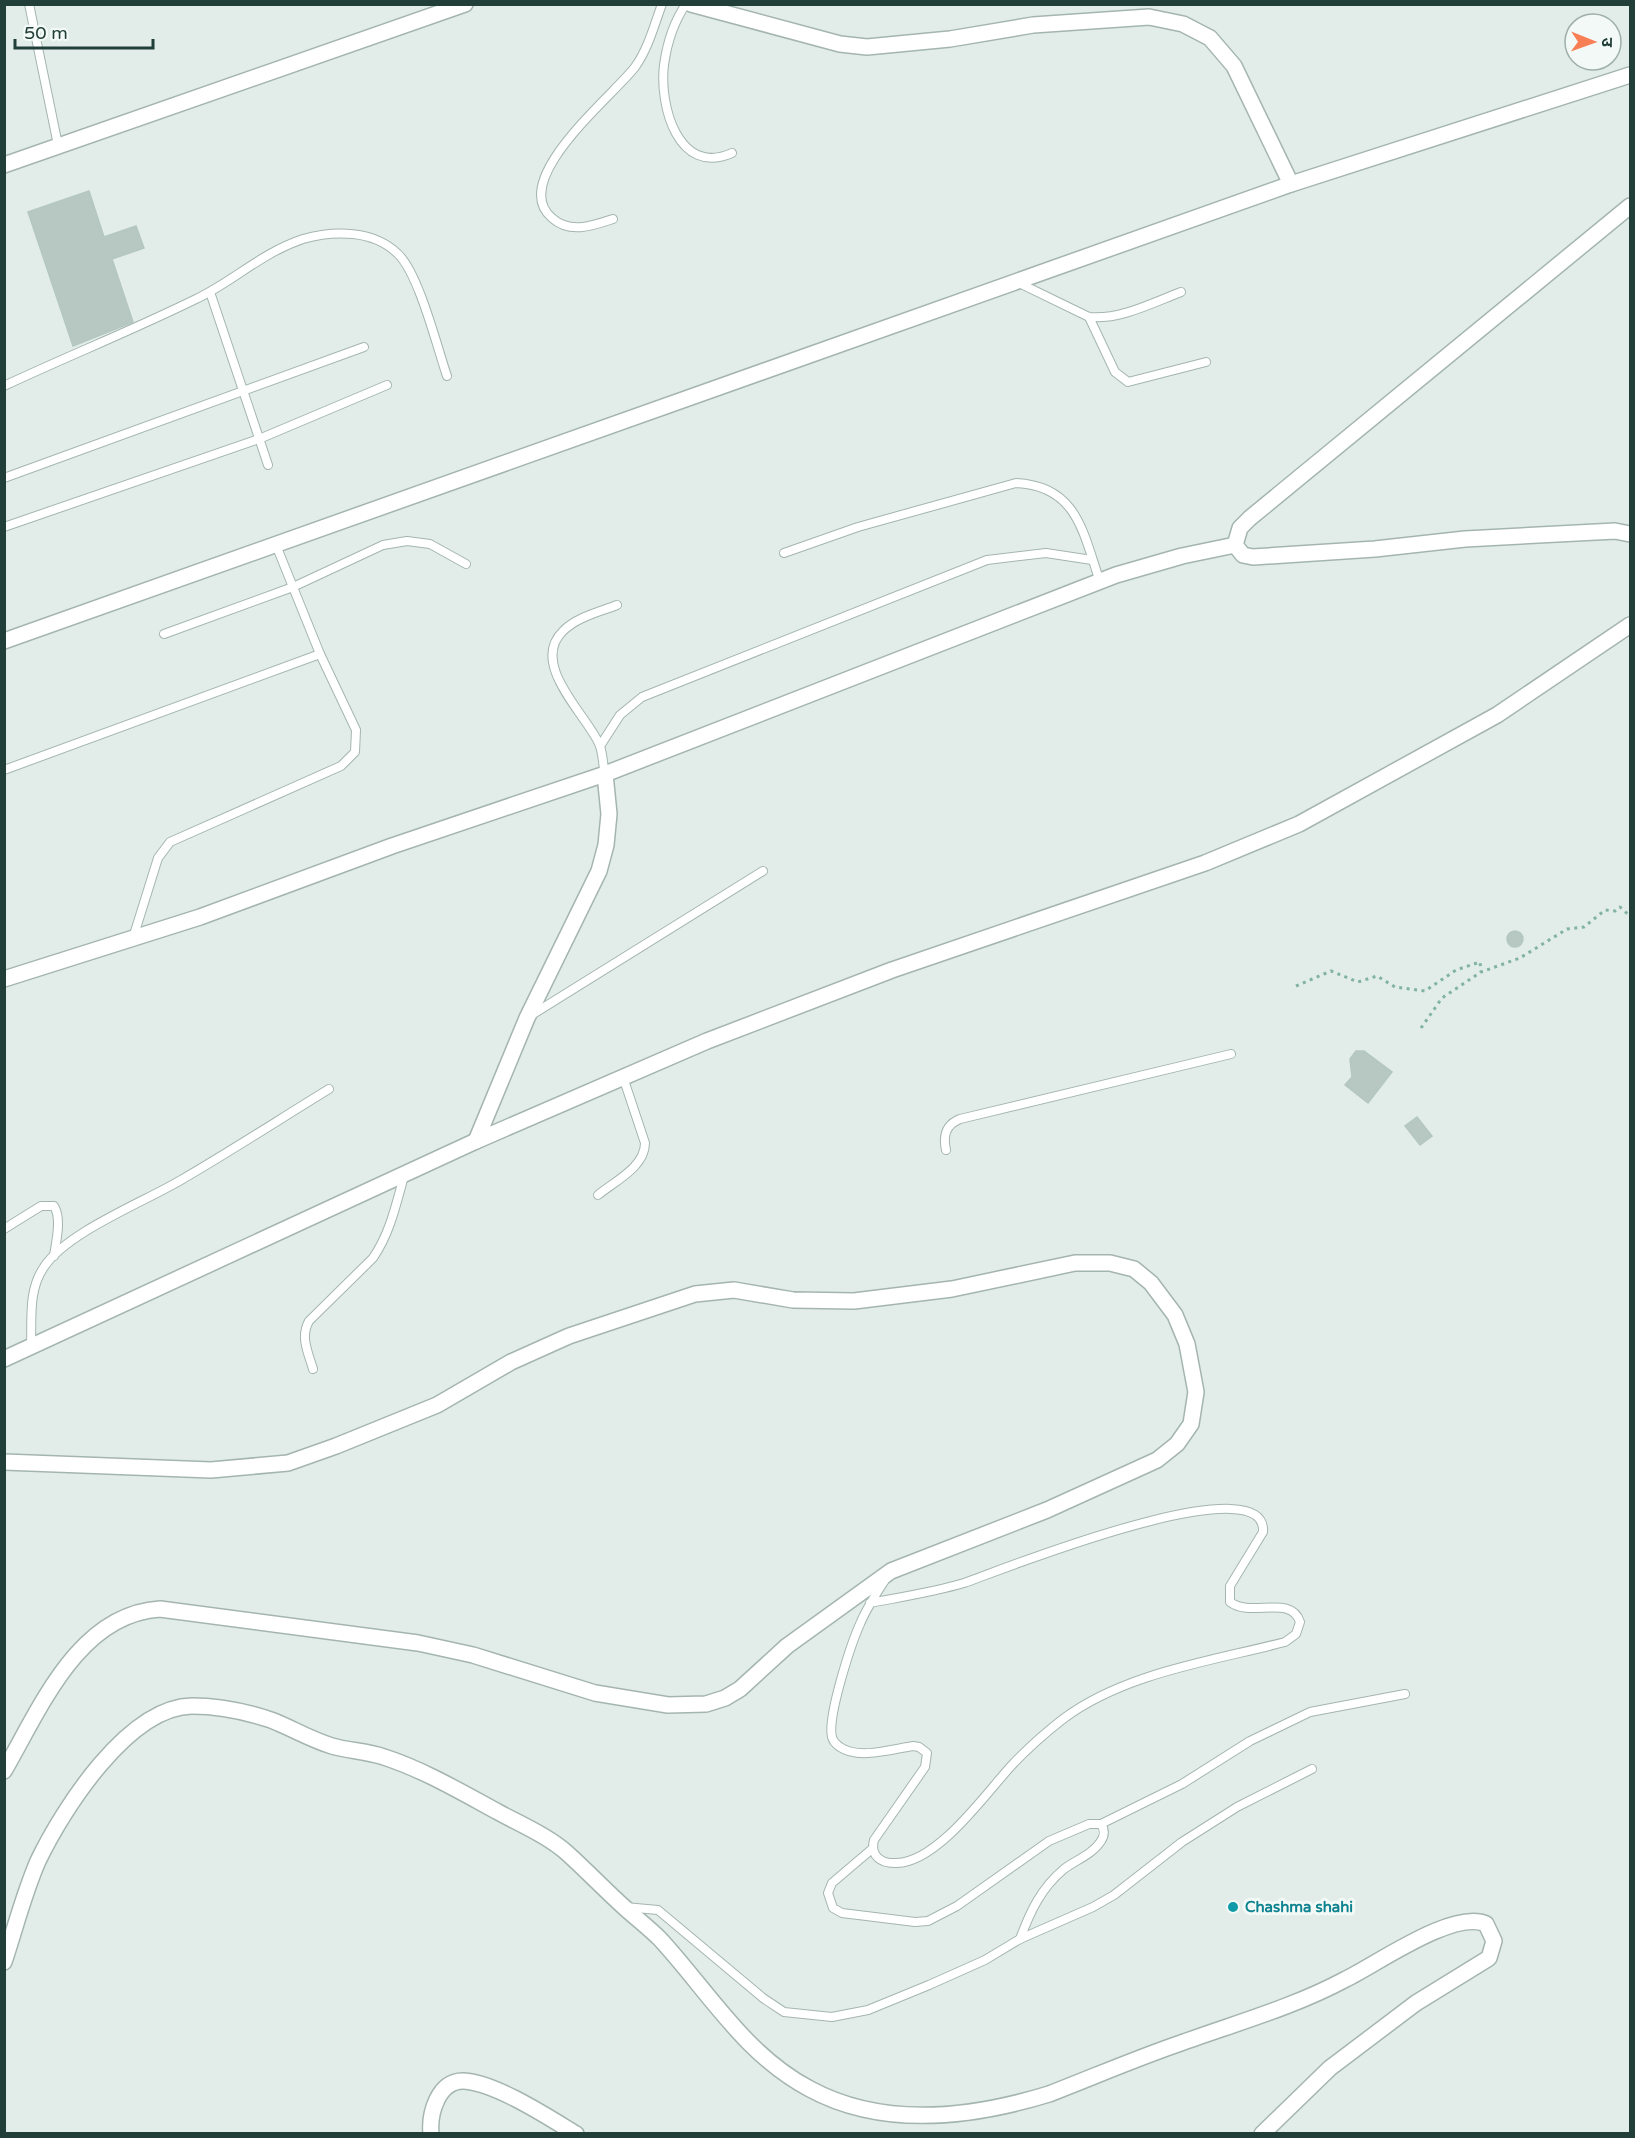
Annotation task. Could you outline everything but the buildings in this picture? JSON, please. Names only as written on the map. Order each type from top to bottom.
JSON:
[{"type":"street","points":[[4,165],[465,4]]},
{"type":"street","points":[[691,4],[840,44],[867,47],[950,39],[1033,25],[1149,17],[1183,24],[1210,38],[1234,66],[1291,184]]},
{"type":"street","points":[[4,641],[1291,184],[1630,75]]},
{"type":"street","points":[[1234,545],[1240,528],[1250,518],[1630,206]]},
{"type":"street","points":[[1234,545],[1243,555],[1253,557],[1375,549],[1465,539],[1615,531],[1630,534]]},
{"type":"street","points":[[4,979],[133,938],[605,774],[1100,582],[1182,556],[1234,545]]},
{"type":"street","points":[[4,1359],[476,1141],[707,1041],[891,970],[1205,863],[1299,824],[1497,715],[1630,625]]},
{"type":"street","points":[[476,1141],[526,1018],[599,871],[606,845],[609,814],[605,774]]},
{"type":"street","points":[[4,1461],[211,1470],[288,1463],[437,1405],[511,1362],[568,1336],[695,1294],[734,1290],[793,1300],[854,1301],[952,1289],[1075,1263],[1110,1263],[1134,1269],[1151,1283],[1174,1315],[1187,1344],[1196,1392],[1191,1424],[1177,1444],[1157,1460],[1047,1510],[891,1571],[787,1646],[732,1694],[706,1704],[668,1705],[595,1693],[473,1655],[418,1643],[160,1609],[133,1613],[93,1638],[71,1662],[4,1771]]},
{"type":"street","points":[[4,1962],[37,1864],[87,1781],[128,1737],[156,1716],[171,1709],[191,1706],[224,1709],[273,1721],[295,1733],[320,1742],[384,1757],[430,1775],[562,1849],[659,1938],[726,2020],[777,2068],[808,2089],[843,2105],[888,2115],[931,2116],[998,2108],[1049,2094],[1178,2044],[1286,2006],[1346,1980],[1406,1945],[1458,1922],[1469,1919],[1486,1924],[1494,1941],[1489,1958],[1416,2003],[1330,2068],[1262,2133]]},
{"type":"street","points":[[431,2133],[437,2099],[447,2087],[460,2081],[474,2083],[530,2106],[576,2133]]},
{"type":"lane","points":[[28,4],[58,145]]},
{"type":"lane","points":[[613,219],[577,228],[562,225],[550,217],[543,205],[543,184],[556,157],[577,129],[634,69],[643,54],[662,4]]},
{"type":"lane","points":[[686,4],[677,17],[664,65],[663,87],[670,122],[678,139],[693,153],[712,159],[732,153]]},
{"type":"lane","points":[[4,386],[210,292],[248,265],[304,239],[347,233],[387,245],[400,255],[411,273],[447,376]]},
{"type":"lane","points":[[1016,282],[1089,317],[1101,319],[1119,315],[1181,292]]},
{"type":"lane","points":[[210,292],[268,465]]},
{"type":"lane","points":[[1089,317],[1115,372],[1128,382],[1206,362]]},
{"type":"lane","points":[[4,478],[364,347]]},
{"type":"lane","points":[[4,527],[259,439],[387,385]]},
{"type":"lane","points":[[784,553],[858,526],[1016,483],[1033,484],[1049,489],[1064,499],[1077,517],[1100,582]]},
{"type":"lane","points":[[164,634],[293,587],[383,545],[407,541],[430,544],[466,564]]},
{"type":"lane","points":[[133,938],[158,858],[170,842],[341,766],[355,752],[356,730],[320,654],[276,546]]},
{"type":"lane","points":[[600,746],[631,703],[642,697],[987,560],[1046,553],[1092,560]]},
{"type":"lane","points":[[605,774],[600,746],[564,694],[556,673],[553,652],[557,637],[564,629],[577,621],[617,605]]},
{"type":"lane","points":[[4,770],[320,654]]},
{"type":"lane","points":[[526,1018],[763,871]]},
{"type":"lane","points":[[946,1150],[944,1137],[947,1128],[960,1119],[1231,1054]]},
{"type":"lane","points":[[598,1195],[642,1160],[645,1152],[645,1143],[623,1077]]},
{"type":"lane","points":[[31,1348],[32,1296],[36,1280],[64,1245],[182,1179],[329,1089]]},
{"type":"lane","points":[[313,1369],[303,1337],[304,1328],[373,1258],[381,1246],[390,1229],[405,1174]]},
{"type":"lane","points":[[4,1229],[42,1206],[54,1206],[58,1223],[54,1256]]},
{"type":"lane","points":[[870,1603],[963,1583],[1051,1550],[1189,1512],[1239,1507],[1252,1512],[1260,1521],[1263,1532],[1230,1586],[1230,1602],[1237,1607],[1249,1610],[1285,1608],[1293,1611],[1300,1622],[1296,1634],[1285,1642],[1128,1683],[1092,1700],[1033,1743],[954,1828],[917,1858],[905,1863],[886,1863],[874,1855],[872,1849]]},
{"type":"lane","points":[[891,1571],[870,1603],[853,1643],[832,1719],[832,1738],[840,1747],[851,1753],[919,1747],[927,1753],[928,1759],[925,1767],[877,1834],[872,1849],[832,1883],[828,1893],[833,1908],[842,1913],[928,1921],[957,1906],[1048,1841],[1089,1824],[1101,1824],[1182,1784],[1250,1741],[1310,1712],[1406,1694]]},
{"type":"lane","points":[[624,1906],[658,1910],[763,1998],[784,2012],[832,2018],[868,2010],[985,1960],[1020,1939],[1093,1907],[1219,1819],[1312,1769]]},
{"type":"lane","points":[[1020,1939],[1033,1905],[1043,1892],[1063,1870],[1093,1850],[1102,1840],[1104,1831],[1101,1824]]},
{"type":"path","points":[[1421,1028],[1442,998],[1480,972],[1520,958],[1567,929],[1584,927],[1605,910],[1615,911],[1620,907],[1630,915]]},
{"type":"path","points":[[1296,986],[1331,971],[1358,982],[1377,976],[1395,987],[1425,992],[1456,970],[1480,962],[1480,972]]},
{"type":"place","name":"Chashma shahi","points":[[1233,1907]]}]
